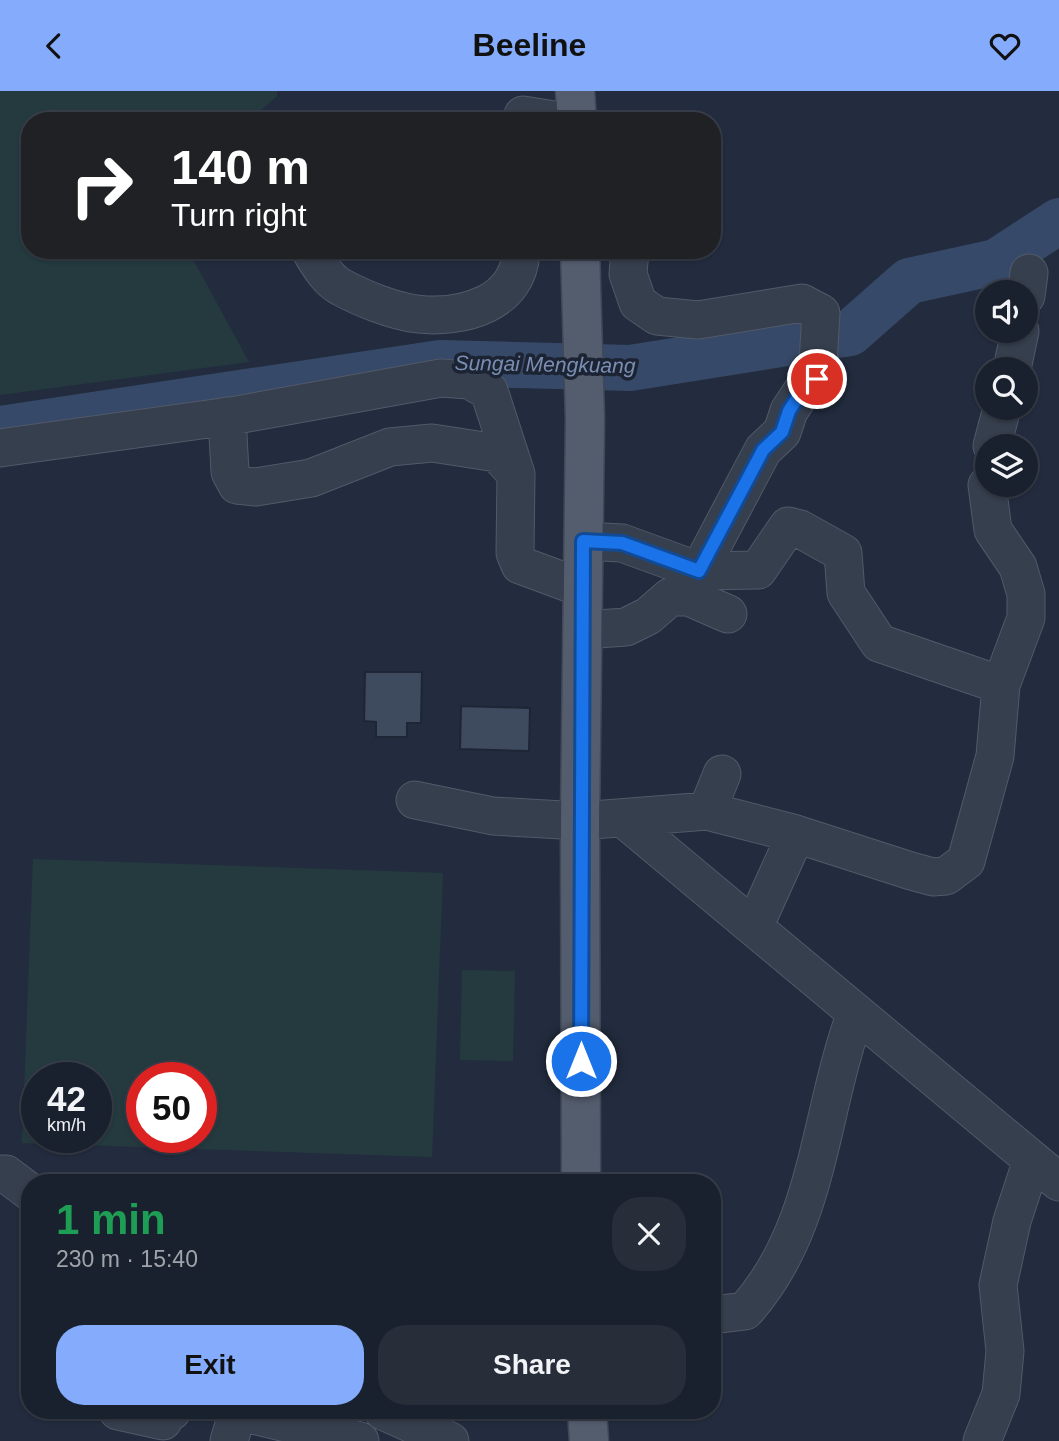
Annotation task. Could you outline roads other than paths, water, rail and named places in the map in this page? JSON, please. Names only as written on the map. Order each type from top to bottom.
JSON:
[{"type":"main road","points":[[575,91],[577,112]]},
{"type":"main road","points":[[580,261],[585,419],[580,821],[581,1174]]},
{"type":"main road","points":[[588,1419],[589,1441]]},
{"type":"street","points":[[317,259],[338,286],[417,314],[472,310],[491,303],[515,280],[519,259]]},
{"type":"street","points":[[629,259],[628,274],[638,303],[657,316],[698,320],[803,303],[821,313],[817,379],[808,381],[789,411],[782,432],[763,450],[699,571]]},
{"type":"street","points":[[0,448],[227,416],[441,378],[469,380],[489,391],[516,474],[515,552],[520,565],[582,588]]},
{"type":"street","points":[[227,416],[230,472],[237,485],[256,488],[311,478],[390,447],[432,443],[497,453],[516,474]]},
{"type":"street","points":[[415,800],[493,816],[580,821],[706,811],[796,834],[933,877],[946,876],[965,861],[995,756],[1001,685],[1026,618],[1026,594],[1018,567],[993,530],[989,497]]},
{"type":"street","points":[[583,541],[622,543],[699,571],[758,570],[788,526],[800,529],[844,553],[846,593],[879,643],[1001,685]]},
{"type":"street","points":[[583,631],[626,627],[648,616],[670,597],[689,597],[728,614]]},
{"type":"street","points":[[706,811],[722,774]]},
{"type":"street","points":[[624,819],[1045,1171],[1012,1221],[998,1285],[1004,1362],[1001,1394],[982,1441]]},
{"type":"street","points":[[754,927],[796,834]]},
{"type":"street","points":[[721,1314],[745,1311],[761,1293],[805,1207],[842,1050],[856,1013]]},
{"type":"street","points":[[0,1174],[6,1174],[21,1185]]},
{"type":"street","points":[[229,1441],[236,1419]]},
{"type":"street","points":[[271,1419],[360,1441]]},
{"type":"street","points":[[388,1422],[450,1441]]},
{"type":"waterway","name":"Sungai Mengkuang","points":[[0,429],[440,363],[630,368],[850,333],[909,281],[996,262],[1059,221]]}]
